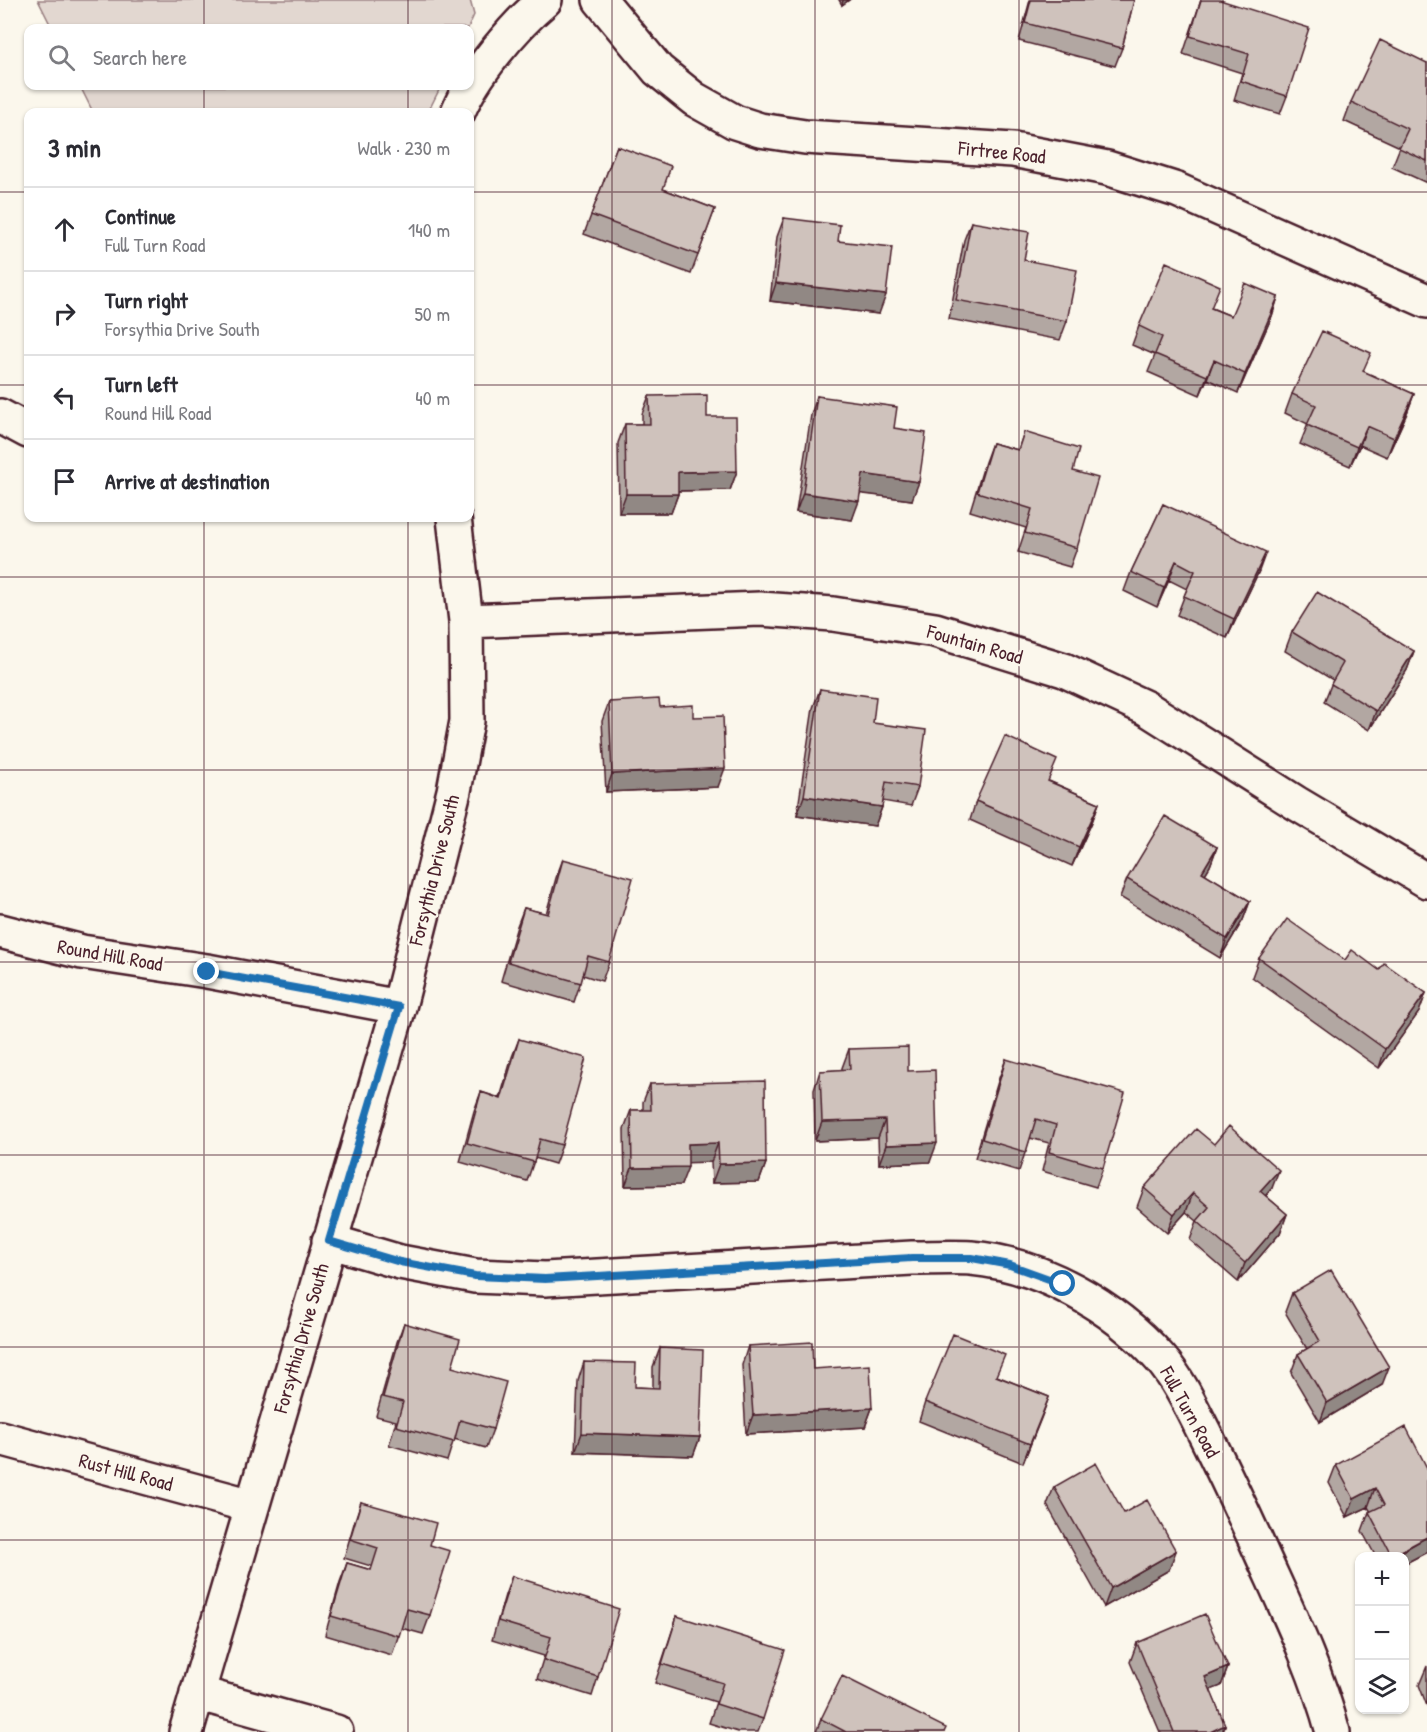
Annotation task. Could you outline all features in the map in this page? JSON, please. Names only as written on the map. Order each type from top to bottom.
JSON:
[{"type":"street","points":[[474,84],[506,39],[527,15],[545,0]]},
{"type":"street","name":"Firtree Road","points":[[600,0],[658,70],[694,99],[735,122],[760,130],[805,138],[1013,150],[1107,168],[1177,190],[1427,301]]},
{"type":"street","points":[[460,108],[470,90]]},
{"type":"street","points":[[0,416],[24,428]]},
{"type":"street","name":"Forsythia Drive South","points":[[186,1732],[399,1007],[456,780],[466,721],[466,621],[454,522]]},
{"type":"street","name":"Fountain Road","points":[[466,621],[760,609],[833,614],[935,630],[1064,670],[1146,708],[1296,803],[1427,881]]},
{"type":"street","name":"Round Hill Road","points":[[0,931],[82,952],[399,1007]]},
{"type":"street","name":"Full Turn Road","points":[[329,1241],[400,1262],[475,1276],[545,1279],[912,1258],[962,1258],[1010,1265],[1063,1284],[1116,1318],[1160,1358],[1184,1393],[1238,1501],[1295,1628],[1325,1702],[1333,1732]]},
{"type":"street","name":"Rust Hill Road","points":[[0,1438],[252,1506]]},
{"type":"street","points":[[197,1693],[336,1732]]},
{"type":"shaded area","points":[[38,0],[470,0],[474,15],[470,24],[50,24]]},
{"type":"shaded area","points":[[82,90],[439,90],[430,108],[91,108]]},
{"type":"building","points":[[1031,0],[1134,0],[1122,48],[1025,23]]},
{"type":"building","points":[[1201,0],[1220,0],[1309,28],[1287,96],[1241,81],[1249,54],[1190,36]]},
{"type":"building","points":[[1380,40],[1427,63],[1427,161],[1399,148],[1408,129],[1351,102]]},
{"type":"building","points":[[617,146],[671,166],[663,189],[715,209],[698,255],[591,215]]},
{"type":"building","points":[[784,218],[840,225],[838,241],[892,247],[886,295],[776,283]]},
{"type":"building","points":[[971,222],[1029,232],[1024,260],[1077,270],[1067,321],[956,300]]},
{"type":"building","points":[[1166,262],[1220,286],[1211,308],[1231,316],[1245,283],[1278,297],[1245,374],[1214,360],[1207,376],[1155,354],[1162,337],[1139,326]]},
{"type":"building","points":[[1322,331],[1371,353],[1363,371],[1414,394],[1394,438],[1367,426],[1357,447],[1307,425],[1316,405],[1292,394]]},
{"type":"building","points":[[707,395],[707,417],[736,417],[737,471],[678,472],[678,494],[626,494],[625,424],[650,424],[649,396]]},
{"type":"building","points":[[817,396],[897,407],[894,428],[926,433],[919,482],[863,474],[859,501],[803,493]]},
{"type":"building","points":[[1024,432],[1079,449],[1073,471],[1098,478],[1077,548],[1025,533],[1032,509],[977,492],[992,443],[1018,450]]},
{"type":"building","points":[[1163,504],[1266,552],[1234,619],[1184,596],[1195,571],[1176,561],[1164,588],[1131,572]]},
{"type":"building","points":[[1317,592],[1414,651],[1376,711],[1331,684],[1343,663],[1292,632]]},
{"type":"building","points":[[820,689],[876,697],[873,723],[926,730],[918,787],[886,782],[882,807],[804,796]]},
{"type":"building","points":[[659,699],[660,707],[693,705],[693,717],[723,716],[725,768],[612,774],[609,702]]},
{"type":"building","points":[[1005,736],[1057,760],[1048,781],[1099,803],[1079,847],[976,801]]},
{"type":"building","points":[[1165,816],[1217,847],[1202,872],[1250,901],[1227,939],[1127,879]]},
{"type":"building","points":[[563,859],[633,878],[609,962],[588,956],[581,983],[508,962],[524,908],[548,914]]},
{"type":"building","points":[[1287,919],[1345,960],[1352,950],[1379,970],[1384,963],[1426,993],[1385,1049],[1259,958]]},
{"type":"building","points":[[519,1039],[586,1058],[562,1145],[540,1139],[534,1162],[467,1143],[481,1092],[501,1099]]},
{"type":"building","points":[[908,1047],[908,1071],[935,1070],[937,1143],[886,1145],[885,1120],[822,1122],[820,1071],[850,1069],[849,1049]]},
{"type":"building","points":[[1006,1059],[1125,1093],[1103,1168],[1049,1152],[1056,1125],[1036,1119],[1026,1152],[982,1139]]},
{"type":"building","points":[[765,1081],[766,1163],[719,1164],[718,1143],[688,1144],[688,1167],[632,1168],[631,1110],[651,1110],[650,1084]]},
{"type":"building","points":[[1229,1126],[1279,1170],[1260,1191],[1287,1214],[1245,1263],[1197,1221],[1209,1207],[1193,1193],[1174,1214],[1144,1188],[1196,1129],[1214,1144]]},
{"type":"building","points":[[1331,1270],[1389,1367],[1327,1403],[1298,1354],[1320,1341],[1292,1293]]},
{"type":"building","points":[[404,1323],[460,1339],[452,1367],[506,1382],[493,1429],[460,1420],[454,1442],[396,1426],[403,1402],[383,1397]]},
{"type":"building","points":[[953,1334],[1005,1355],[996,1376],[1049,1397],[1030,1444],[925,1402]]},
{"type":"building","points":[[812,1342],[813,1369],[870,1365],[872,1408],[753,1415],[748,1346]]},
{"type":"building","points":[[660,1348],[703,1350],[700,1437],[582,1433],[584,1362],[636,1363],[635,1387],[659,1388]]},
{"type":"building","points":[[1406,1427],[1427,1468],[1427,1537],[1399,1552],[1390,1552],[1369,1512],[1384,1505],[1375,1488],[1354,1499],[1336,1465]]},
{"type":"building","points":[[1096,1463],[1124,1513],[1147,1500],[1176,1551],[1111,1588],[1054,1487]]},
{"type":"building","points":[[361,1502],[436,1523],[430,1545],[450,1551],[430,1615],[407,1609],[399,1636],[331,1616],[347,1563],[371,1570],[378,1548],[350,1539]]},
{"type":"building","points":[[512,1576],[619,1609],[598,1677],[544,1660],[551,1637],[498,1621]]},
{"type":"building","points":[[1205,1614],[1228,1667],[1205,1677],[1225,1725],[1210,1732],[1174,1732],[1137,1643]]},
{"type":"building","points":[[677,1616],[785,1650],[763,1719],[716,1704],[723,1683],[662,1664]]},
{"type":"building","points":[[842,1676],[946,1728],[944,1732],[846,1732],[821,1719]]},
{"type":"route","points":[[207,972],[399,1007],[329,1241],[400,1262],[475,1276],[545,1279],[912,1258],[972,1258],[1010,1265],[1063,1284]]}]
